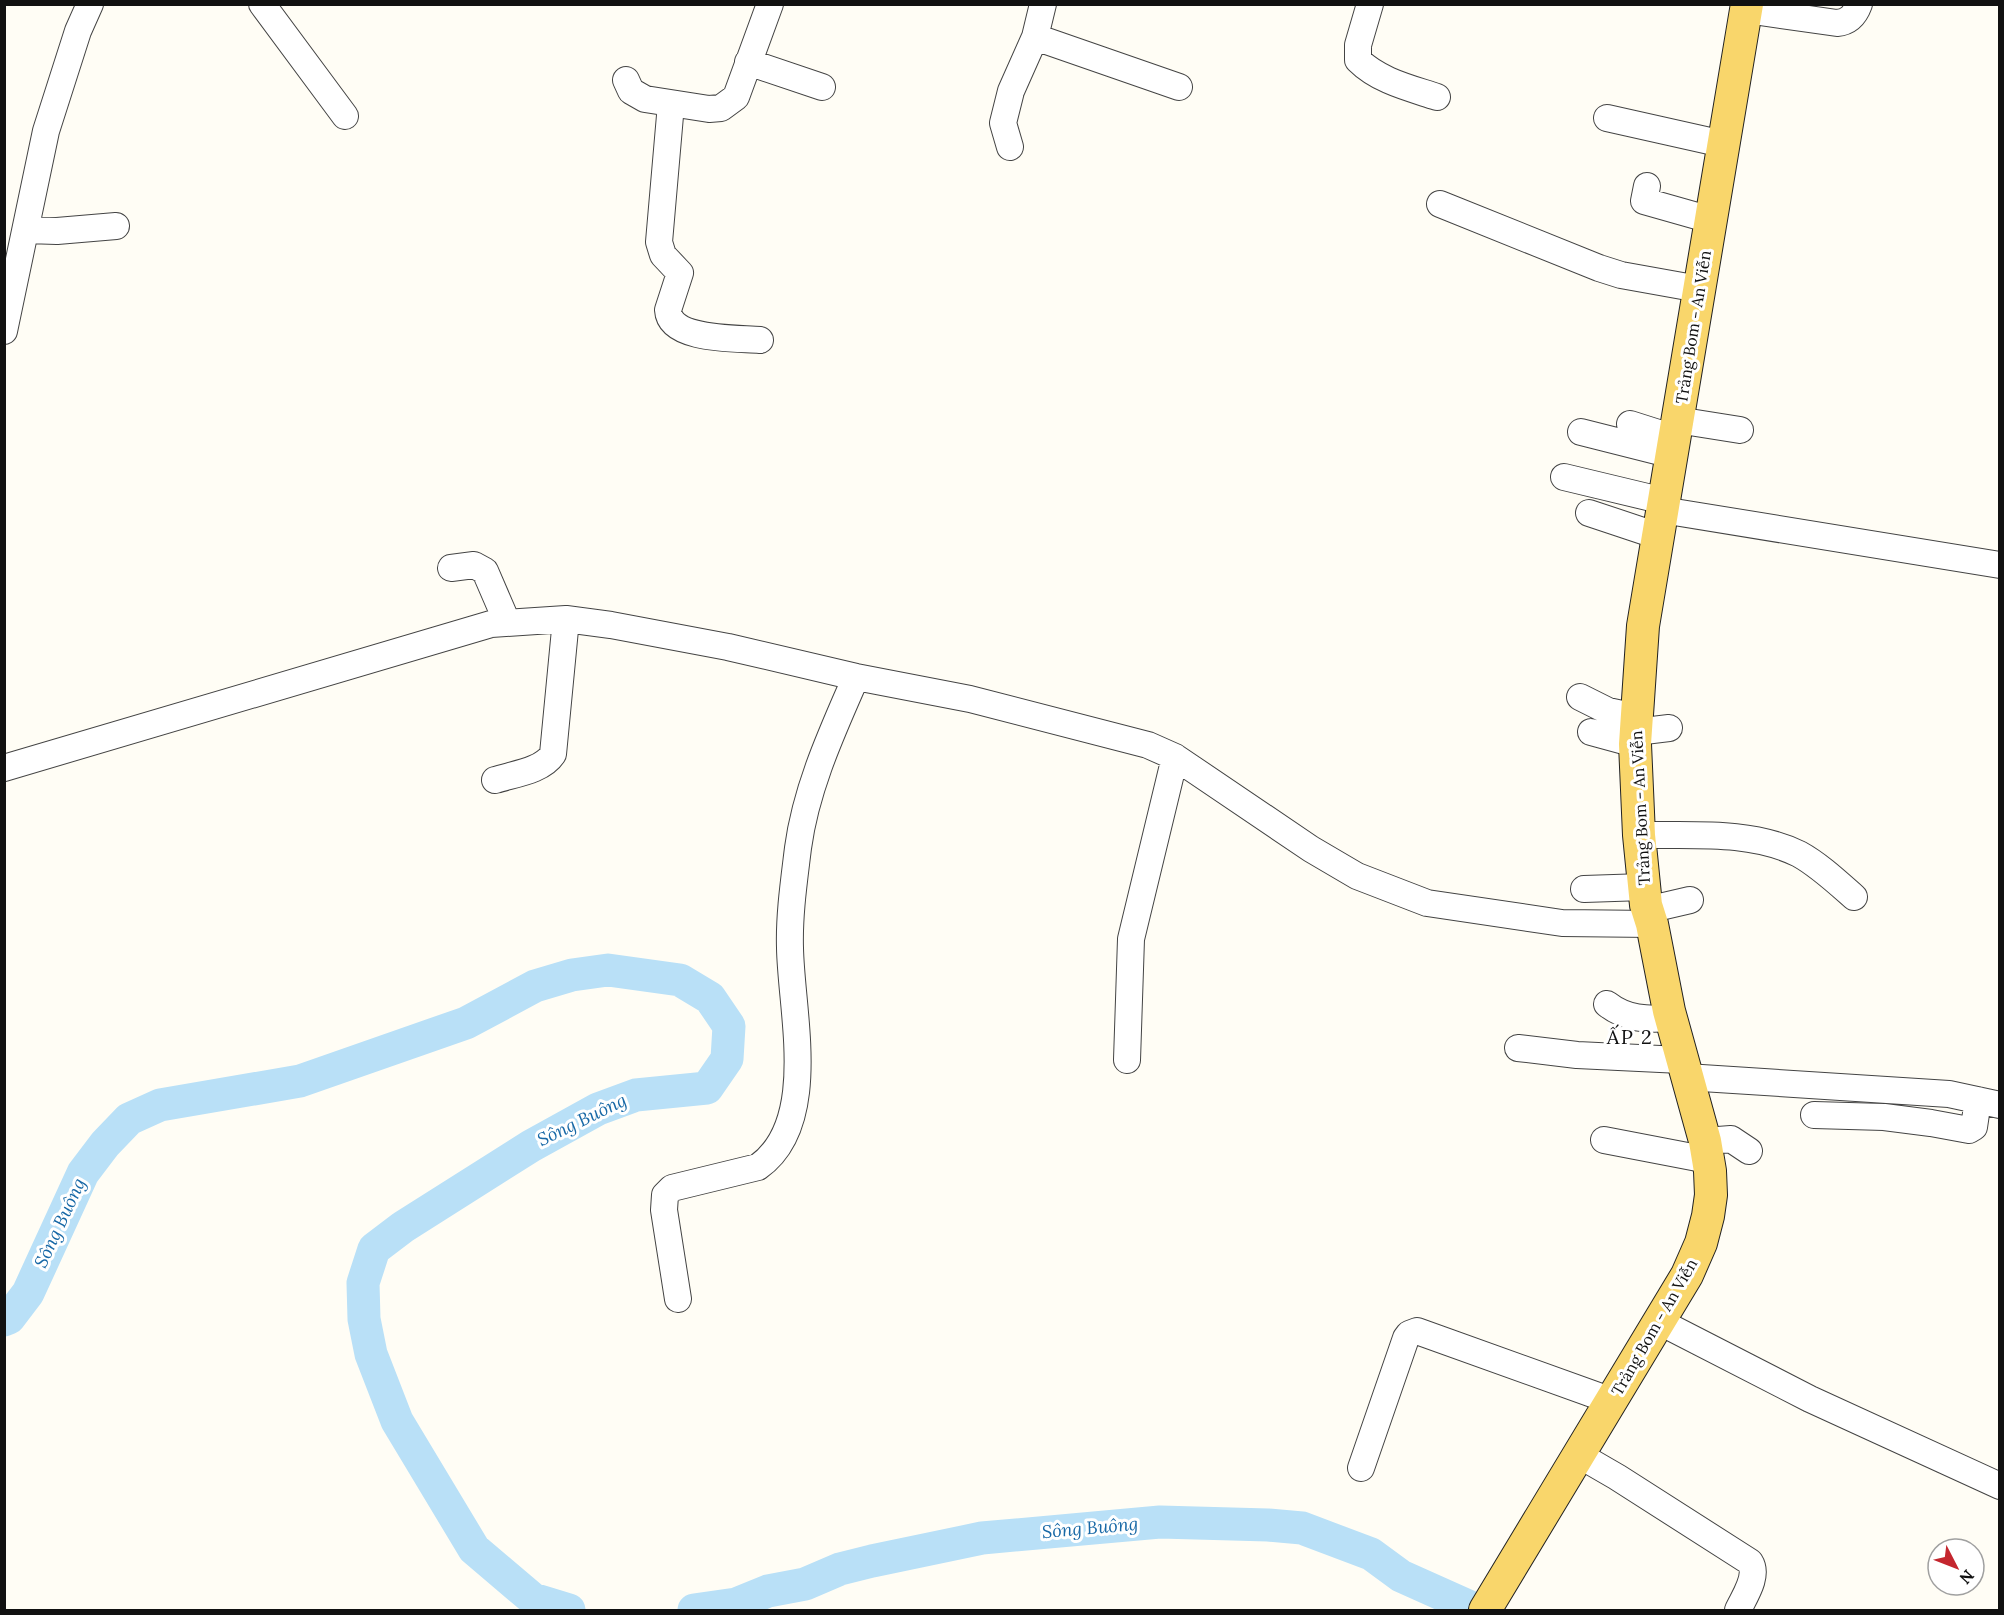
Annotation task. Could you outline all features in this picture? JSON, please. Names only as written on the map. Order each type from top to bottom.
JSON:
[{"type":"main road","name":"Trảng Bom - An Viễn","points":[[1485,1611],[1687,1275],[1708,1216],[1711,1195],[1707,1151],[1670,1018],[1648,907],[1639,835],[1636,731],[1643,626],[1746,7]]},
{"type":"street","points":[[4,331],[46,131],[78,31],[90,4]]},
{"type":"street","points":[[262,4],[345,116]]},
{"type":"street","points":[[626,80],[631,91],[645,99],[709,110],[721,108],[736,97],[770,4]]},
{"type":"street","points":[[1010,147],[1004,123],[1011,91],[1035,37],[1043,4]]},
{"type":"street","points":[[1370,4],[1358,45],[1358,60],[1366,68],[1388,81],[1437,97]]},
{"type":"street","points":[[1746,7],[1838,23],[1850,19],[1859,4]]},
{"type":"street","points":[[1035,37],[1179,87]]},
{"type":"street","points":[[748,62],[822,87]]},
{"type":"street","points":[[671,104],[659,242],[663,255],[680,273],[668,315],[674,324],[683,330],[760,340]]},
{"type":"street","points":[[1607,118],[1724,144]]},
{"type":"street","points":[[1644,200],[1711,220]]},
{"type":"street","points":[[1440,204],[1599,268],[1621,275],[1699,289]]},
{"type":"street","points":[[26,230],[57,231],[116,226]]},
{"type":"street","points":[[1630,424],[1675,438]]},
{"type":"street","points":[[1581,432],[1675,438],[1740,430]]},
{"type":"street","points":[[1564,477],[1661,516]]},
{"type":"street","points":[[1589,513],[1661,516],[2000,565]]},
{"type":"street","points":[[451,568],[474,565],[485,571],[507,622]]},
{"type":"street","points":[[495,780],[542,765],[549,761],[553,754],[566,619]]},
{"type":"street","points":[[4,768],[490,624],[566,619],[728,646],[856,677],[970,699],[1148,745],[1174,756],[1311,849],[1357,876],[1427,903],[1562,923],[1690,900]]},
{"type":"street","points":[[678,1299],[664,1210],[665,1195],[672,1188],[758,1167],[768,1160],[783,1137],[795,1100],[798,1078],[798,1037],[790,947],[798,848],[813,784],[823,754],[856,677]]},
{"type":"street","points":[[1580,697],[1608,711],[1636,731]]},
{"type":"street","points":[[1591,732],[1669,728]]},
{"type":"street","points":[[1127,1060],[1131,939],[1174,756]]},
{"type":"street","points":[[1639,835],[1733,836],[1784,847],[1802,856],[1854,897]]},
{"type":"street","points":[[1584,889],[1648,907]]},
{"type":"street","points":[[1607,1004],[1616,1011],[1629,1016],[1650,1020],[1670,1018]]},
{"type":"street","points":[[1518,1048],[1818,1085],[1949,1094],[1989,1102],[1974,1127],[1969,1130],[1884,1117],[1813,1122],[1818,1085]]},
{"type":"street","points":[[1604,1140],[1707,1151],[1731,1139],[1749,1151]]},
{"type":"street","points":[[1660,1322],[1794,1390],[2000,1486]]},
{"type":"street","points":[[1361,1468],[1406,1338],[1413,1331],[1612,1401]]},
{"type":"street","points":[[1579,1455],[1750,1562],[1754,1571],[1738,1611]]},
{"type":"waterway","name":"Sông Buông","points":[[4,1320],[9,1318],[28,1293],[83,1173],[105,1144],[129,1119],[160,1105],[300,1081],[466,1023],[535,986],[572,975],[608,970],[680,980],[710,998],[729,1026],[727,1059],[707,1088],[636,1095],[598,1109],[531,1146],[403,1227],[374,1249],[363,1283],[364,1319],[371,1354],[397,1421],[474,1549],[533,1599],[569,1610]]},
{"type":"waterway","name":"Sông Buông","points":[[694,1610],[736,1604],[768,1591],[805,1584],[840,1569],[982,1538],[1160,1522],[1302,1528],[1371,1554],[1401,1576],[1477,1610]]},
{"type":"district","name":"ẤP 2","points":[[1630,1037]]}]
